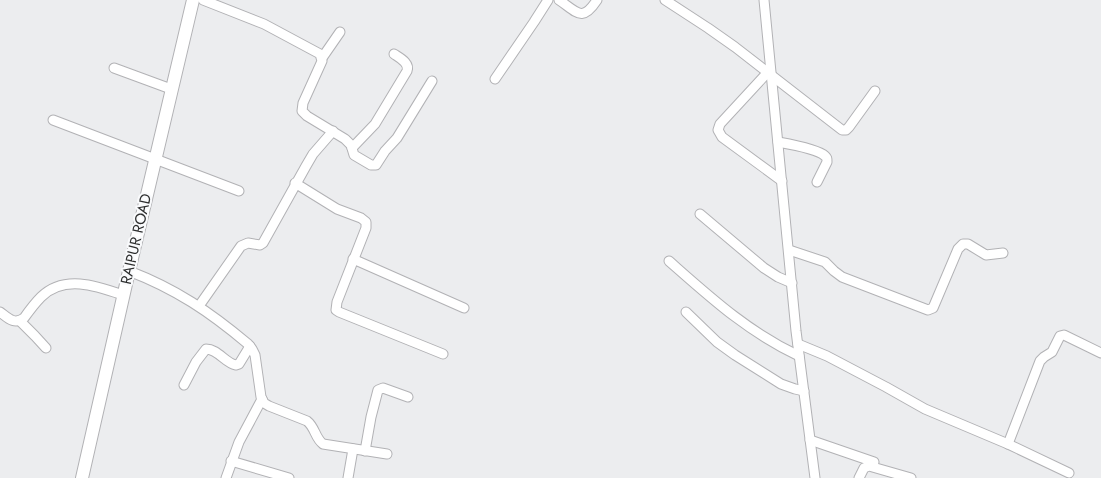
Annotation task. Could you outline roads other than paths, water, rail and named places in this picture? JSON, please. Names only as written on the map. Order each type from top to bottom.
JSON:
[{"type":"main road","name":"RAIPUR ROAD","points":[[82,478],[128,271],[193,0]]},
{"type":"street","points":[[202,0],[264,24],[317,52],[322,58]]},
{"type":"street","points":[[495,79],[548,0]]},
{"type":"street","points":[[559,0],[583,14],[591,10],[597,0]]},
{"type":"street","points":[[665,0],[708,28],[770,73],[842,130],[846,130],[849,127],[875,91]]},
{"type":"street","points":[[764,0],[799,356],[816,478]]},
{"type":"street","points":[[340,32],[322,58],[303,103],[302,111],[307,116],[345,139],[357,157],[371,165],[376,166],[385,151],[397,138],[432,81]]},
{"type":"street","points":[[352,148],[375,124],[408,71],[407,64],[394,54]]},
{"type":"street","points":[[114,68],[172,89]]},
{"type":"street","points":[[770,73],[720,124],[718,130],[719,134],[782,181]]},
{"type":"street","points":[[54,120],[239,191]]},
{"type":"street","points":[[199,306],[241,246],[248,244],[260,245],[263,242],[295,183],[313,154],[332,131]]},
{"type":"street","points":[[778,142],[808,149],[824,155],[827,162],[817,182]]},
{"type":"street","points":[[295,183],[337,209],[361,218],[366,222],[366,228],[337,302],[336,310],[443,354]]},
{"type":"street","points":[[700,214],[771,274],[792,283]]},
{"type":"street","points":[[789,250],[825,262],[842,277],[928,310],[934,305],[962,244],[968,244],[986,255],[1003,253]]},
{"type":"street","points":[[353,259],[464,308]]},
{"type":"street","points":[[669,261],[739,321],[773,343],[799,356]]},
{"type":"street","points":[[128,271],[167,287],[199,306],[250,346],[255,355],[262,399],[264,403],[311,424],[321,443],[387,454]]},
{"type":"street","points":[[20,321],[42,296],[49,291],[65,285],[86,283],[123,295]]},
{"type":"street","points":[[0,312],[12,320],[20,321],[46,348]]},
{"type":"street","points":[[686,312],[717,342],[735,356],[781,384],[795,390],[804,391]]},
{"type":"street","points":[[1008,444],[1040,361],[1052,352],[1060,336],[1064,335],[1101,353]]},
{"type":"street","points":[[798,344],[847,366],[925,409],[1008,444],[1069,473]]},
{"type":"street","points":[[184,385],[196,362],[206,350],[213,350],[230,363],[236,365],[239,364],[250,346]]},
{"type":"street","points":[[365,451],[378,390],[383,388],[408,397]]},
{"type":"street","points":[[226,478],[231,461],[244,432],[262,399]]},
{"type":"street","points":[[810,440],[874,462]]},
{"type":"street","points":[[348,478],[353,449]]},
{"type":"street","points":[[231,461],[289,478]]},
{"type":"street","points":[[859,478],[864,468],[869,466],[911,478]]}]
